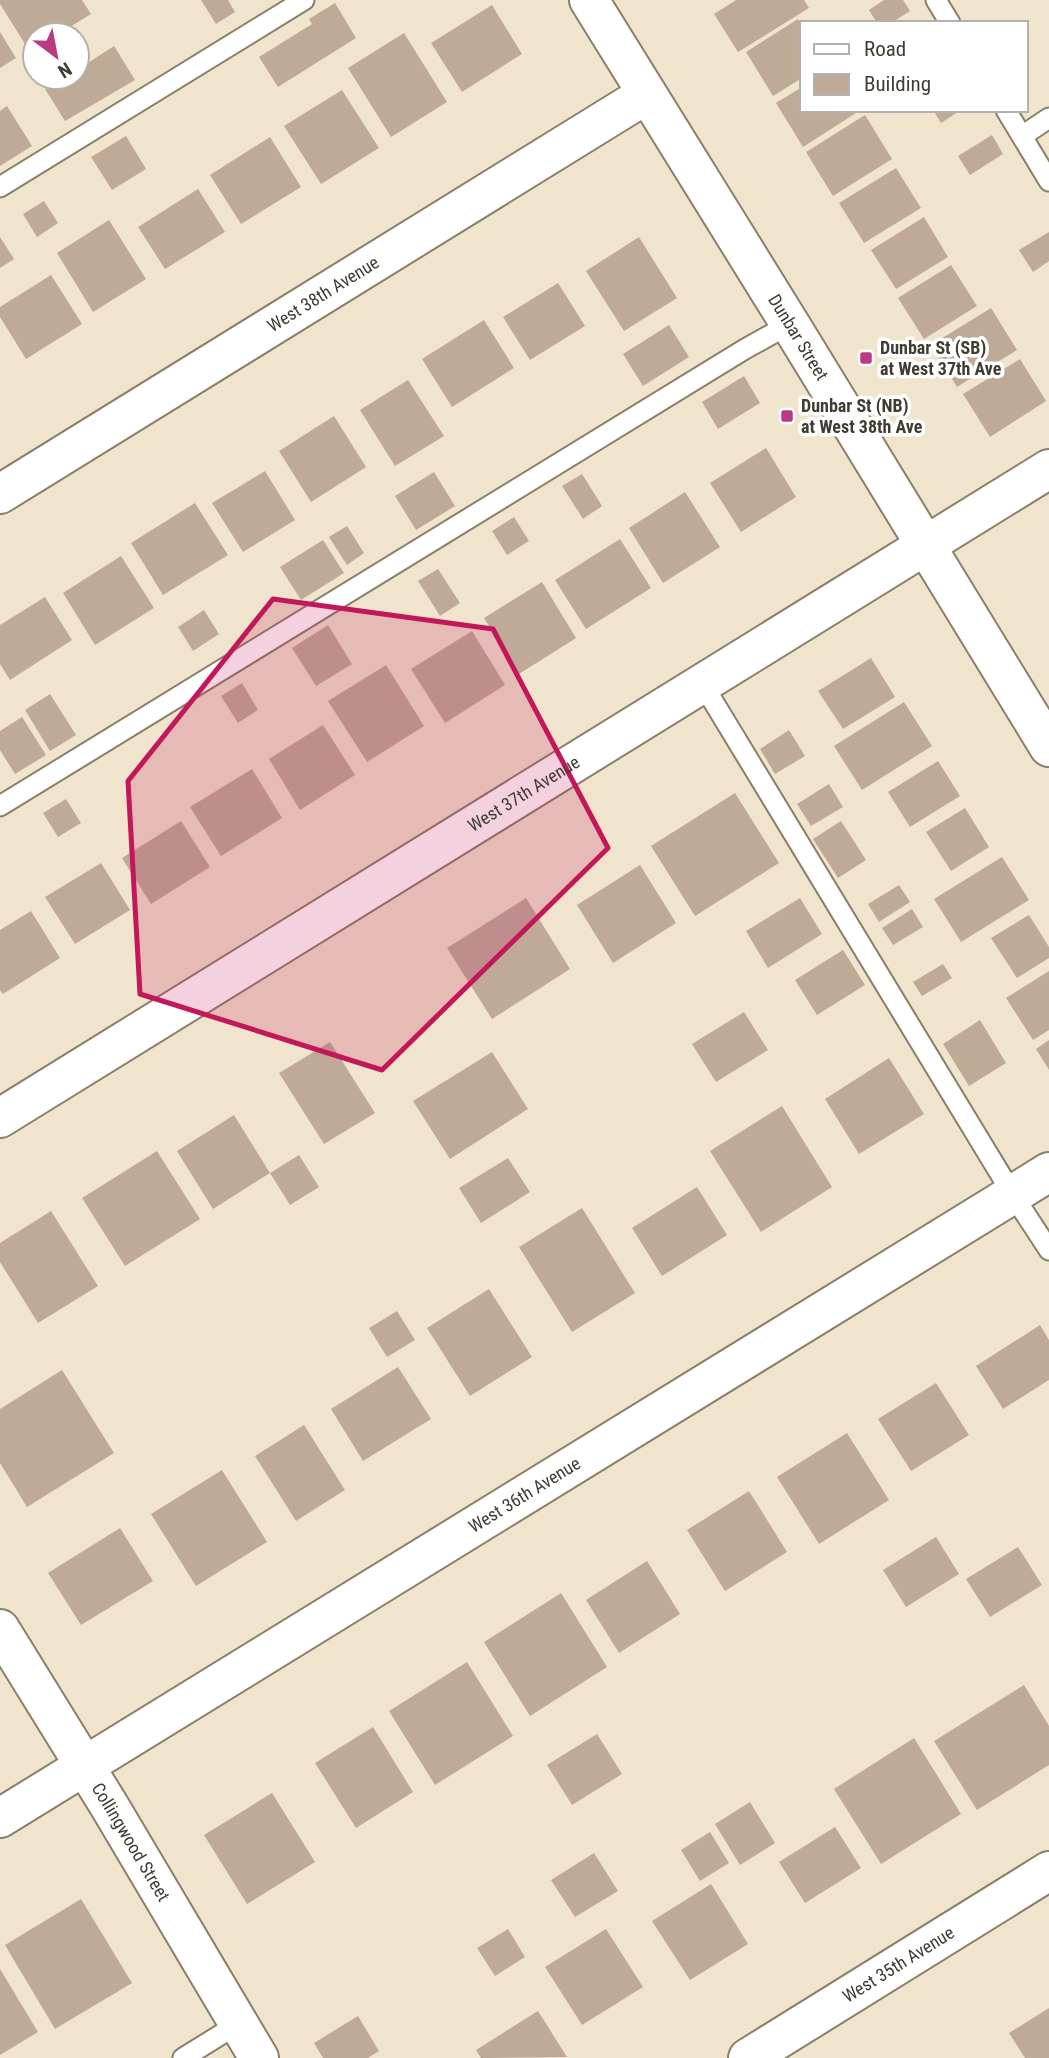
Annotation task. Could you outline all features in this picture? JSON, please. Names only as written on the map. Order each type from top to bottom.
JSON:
[{"type":"street","name":"Dunbar Street","points":[[599,4],[647,94],[1049,747]]},
{"type":"street","name":"West 38th Avenue","points":[[0,494],[647,94]]},
{"type":"street","name":"West 37th Avenue","points":[[0,1118],[1049,469]]},
{"type":"street","name":"West 36th Avenue","points":[[0,1818],[1049,1172]]},
{"type":"street","name":"Collingwood Street","points":[[0,1629],[259,2058]]},
{"type":"street","name":"West 35th Avenue","points":[[748,2058],[1049,1871]]},
{"type":"lane","points":[[0,187],[304,0]]},
{"type":"lane","points":[[936,0],[949,21]]},
{"type":"lane","points":[[1007,112],[1049,180]]},
{"type":"lane","points":[[1022,136],[1049,118]]},
{"type":"lane","points":[[0,806],[790,324]]},
{"type":"lane","points":[[702,683],[1049,1250]]},
{"type":"lane","points":[[183,2058],[238,2024]]},
{"type":"highlighted area","points":[[273,599],[493,629],[608,848],[382,1070],[140,994],[128,781]]},
{"type":"building","points":[[0,0],[82,0],[91,14],[80,21],[21,21],[21,38]]},
{"type":"building","points":[[201,0],[228,0],[235,12],[216,24]]},
{"type":"building","points":[[736,0],[804,0],[809,8],[738,52],[714,14]]},
{"type":"building","points":[[884,0],[903,0],[910,11],[894,21],[876,21],[869,10]]},
{"type":"building","points":[[335,3],[356,38],[278,87],[259,57],[312,24],[309,19]]},
{"type":"building","points":[[492,5],[522,54],[462,92],[431,43]]},
{"type":"building","points":[[798,19],[800,79],[773,96],[746,52]]},
{"type":"building","points":[[0,32],[16,58],[0,68]]},
{"type":"building","points":[[404,33],[447,102],[391,137],[348,68]]},
{"type":"building","points":[[114,46],[135,80],[65,121],[46,91],[91,91],[91,61]]},
{"type":"building","points":[[800,88],[800,112],[856,113],[803,147],[776,103]]},
{"type":"building","points":[[342,90],[379,148],[321,184],[284,126]]},
{"type":"building","points":[[7,106],[32,146],[0,166],[0,111]]},
{"type":"building","points":[[934,112],[958,112],[941,123]]},
{"type":"building","points":[[865,115],[892,159],[833,196],[806,152]]},
{"type":"building","points":[[992,135],[1003,154],[970,175],[958,156]]},
{"type":"building","points":[[126,136],[146,169],[112,190],[91,157]]},
{"type":"building","points":[[270,137],[301,187],[241,224],[210,175]]},
{"type":"building","points":[[896,168],[921,208],[864,243],[839,203]]},
{"type":"building","points":[[198,189],[225,232],[165,269],[138,227]]},
{"type":"building","points":[[44,201],[58,223],[37,237],[23,214]]},
{"type":"building","points":[[924,217],[948,257],[896,289],[871,250]]},
{"type":"building","points":[[109,220],[146,279],[93,312],[57,253]]},
{"type":"building","points":[[1049,232],[1049,261],[1033,272],[1019,250]]},
{"type":"building","points":[[0,237],[14,259],[0,268]]},
{"type":"building","points":[[639,237],[677,298],[624,331],[586,271]]},
{"type":"building","points":[[951,265],[977,306],[924,339],[898,298]]},
{"type":"building","points":[[51,275],[82,324],[26,359],[0,317],[0,307]]},
{"type":"building","points":[[558,283],[585,326],[530,360],[503,317]]},
{"type":"building","points":[[991,308],[1017,350],[957,387],[931,345]]},
{"type":"building","points":[[484,320],[514,368],[452,407],[422,359]]},
{"type":"building","points":[[669,325],[689,357],[643,386],[623,354]]},
{"type":"building","points":[[1020,359],[1046,401],[990,437],[963,394]]},
{"type":"building","points":[[744,376],[760,403],[718,429],[702,402]]},
{"type":"building","points":[[408,380],[444,436],[395,466],[360,410]]},
{"type":"building","points":[[334,416],[366,467],[311,502],[279,451]]},
{"type":"building","points":[[766,448],[796,497],[741,532],[710,483]]},
{"type":"building","points":[[265,471],[295,520],[243,552],[212,503]]},
{"type":"building","points":[[434,472],[455,506],[416,530],[395,496]]},
{"type":"building","points":[[582,474],[602,506],[583,519],[562,486]]},
{"type":"building","points":[[685,492],[720,547],[663,583],[629,528]]},
{"type":"building","points":[[195,503],[228,555],[163,595],[131,543]]},
{"type":"building","points":[[514,517],[529,541],[507,555],[492,531]]},
{"type":"building","points":[[347,526],[364,553],[347,565],[329,537]]},
{"type":"building","points":[[620,539],[651,588],[586,629],[555,580]]},
{"type":"building","points":[[323,540],[344,573],[301,600],[280,567]]},
{"type":"building","points":[[121,556],[154,608],[95,645],[63,593]]},
{"type":"building","points":[[438,569],[460,603],[440,616],[418,581]]},
{"type":"building","points":[[542,582],[576,638],[519,674],[484,618]]},
{"type":"building","points":[[45,597],[72,640],[10,680],[0,664],[0,625]]},
{"type":"building","points":[[204,610],[219,634],[193,651],[178,627]]},
{"type":"building","points":[[328,625],[352,664],[316,686],[292,648]]},
{"type":"building","points":[[472,631],[505,685],[445,723],[411,669]]},
{"type":"building","points":[[871,658],[895,697],[843,729],[818,691]]},
{"type":"building","points":[[386,665],[424,726],[367,762],[328,701]]},
{"type":"building","points":[[242,683],[258,710],[238,723],[221,696]]},
{"type":"building","points":[[50,694],[76,735],[50,751],[25,710]]},
{"type":"building","points":[[904,702],[932,746],[862,790],[834,746]]},
{"type":"building","points":[[22,717],[46,755],[15,774],[0,750],[0,731]]},
{"type":"building","points":[[323,725],[355,775],[300,810],[269,759]]},
{"type":"building","points":[[789,730],[805,756],[775,774],[760,749]]},
{"type":"building","points":[[938,761],[960,796],[910,827],[888,792]]},
{"type":"building","points":[[252,769],[282,818],[221,856],[190,807]]},
{"type":"building","points":[[829,784],[843,807],[811,826],[797,804]]},
{"type":"building","points":[[735,793],[779,863],[695,916],[651,846]]},
{"type":"building","points":[[66,799],[81,823],[58,837],[43,813]]},
{"type":"building","points":[[965,808],[989,847],[951,871],[926,832]]},
{"type":"building","points":[[181,821],[210,867],[151,904],[122,858]]},
{"type":"building","points":[[841,821],[866,860],[838,878],[813,839]]},
{"type":"building","points":[[1002,857],[1029,900],[961,942],[934,899]]},
{"type":"building","points":[[101,863],[130,910],[75,944],[45,897]]},
{"type":"building","points":[[640,865],[676,923],[613,963],[577,905]]},
{"type":"building","points":[[899,885],[910,902],[879,922],[868,904]]},
{"type":"building","points":[[526,898],[570,969],[492,1019],[447,948]]},
{"type":"building","points":[[800,898],[822,934],[768,968],[746,931]]},
{"type":"building","points":[[912,909],[923,927],[893,945],[882,928]]},
{"type":"building","points":[[31,911],[60,958],[3,994],[0,990],[0,930]]},
{"type":"building","points":[[1029,915],[1049,947],[1049,958],[1017,978],[991,938]]},
{"type":"building","points":[[843,950],[865,985],[817,1015],[795,980]]},
{"type":"building","points":[[943,964],[952,978],[922,996],[913,982]]},
{"type":"building","points":[[1049,971],[1049,1030],[1033,1040],[1006,998]]},
{"type":"building","points":[[744,1012],[768,1050],[716,1082],[692,1044]]},
{"type":"building","points":[[980,1020],[1006,1063],[969,1086],[943,1044]]},
{"type":"building","points":[[1049,1040],[1049,1070],[1036,1049]]},
{"type":"building","points":[[330,1042],[375,1113],[324,1144],[279,1073]]},
{"type":"building","points":[[492,1052],[528,1109],[450,1159],[413,1101]]},
{"type":"building","points":[[889,1058],[924,1114],[859,1154],[825,1099]]},
{"type":"building","points":[[782,1106],[832,1187],[761,1232],[710,1151]]},
{"type":"building","points":[[234,1115],[270,1173],[213,1209],[177,1151]]},
{"type":"building","points":[[157,1151],[200,1219],[125,1266],[82,1198]]},
{"type":"building","points":[[299,1155],[319,1187],[290,1205],[270,1173]]},
{"type":"building","points":[[508,1158],[530,1192],[481,1223],[459,1188]]},
{"type":"building","points":[[697,1187],[727,1235],[662,1276],[632,1228]]},
{"type":"building","points":[[582,1208],[635,1293],[572,1332],[519,1247]]},
{"type":"building","points":[[51,1211],[98,1286],[38,1323],[0,1262],[0,1243]]},
{"type":"building","points":[[489,1289],[532,1357],[470,1396],[427,1328]]},
{"type":"building","points":[[397,1311],[415,1340],[387,1357],[369,1328]]},
{"type":"building","points":[[1040,1325],[1049,1340],[1049,1380],[1003,1409],[976,1366]]},
{"type":"building","points":[[398,1367],[431,1419],[363,1461],[331,1409]]},
{"type":"building","points":[[62,1370],[114,1453],[27,1507],[0,1463],[0,1409]]},
{"type":"building","points":[[936,1383],[969,1435],[911,1471],[878,1419]]},
{"type":"building","points":[[304,1425],[345,1490],[296,1521],[255,1456]]},
{"type":"building","points":[[847,1433],[889,1500],[819,1544],[777,1477]]},
{"type":"building","points":[[222,1470],[267,1542],[196,1586],[151,1514]]},
{"type":"building","points":[[749,1491],[787,1552],[725,1591],[687,1530]]},
{"type":"building","points":[[120,1528],[153,1581],[81,1625],[48,1573]]},
{"type":"building","points":[[936,1537],[959,1574],[906,1607],[883,1570]]},
{"type":"building","points":[[1018,1547],[1042,1585],[990,1617],[966,1579]]},
{"type":"building","points":[[647,1561],[680,1614],[619,1653],[586,1600]]},
{"type":"building","points":[[561,1593],[607,1667],[530,1716],[484,1642]]},
{"type":"building","points":[[467,1662],[513,1736],[435,1785],[389,1711]]},
{"type":"building","points":[[1024,1685],[1049,1726],[1049,1765],[977,1810],[934,1741]]},
{"type":"building","points":[[373,1727],[413,1792],[356,1828],[315,1763]]},
{"type":"building","points":[[597,1734],[622,1774],[572,1805],[547,1765]]},
{"type":"building","points":[[914,1738],[961,1814],[881,1864],[834,1789]]},
{"type":"building","points":[[272,1793],[315,1862],[247,1904],[204,1835]]},
{"type":"building","points":[[750,1802],[775,1843],[740,1865],[715,1824]]},
{"type":"building","points":[[835,1827],[861,1868],[805,1903],[779,1862]]},
{"type":"building","points":[[710,1832],[729,1863],[700,1881],[681,1850]]},
{"type":"building","points":[[594,1853],[618,1891],[575,1917],[551,1880]]},
{"type":"building","points":[[711,1884],[748,1944],[690,1980],[652,1921]]},
{"type":"building","points":[[81,1899],[132,1983],[55,2029],[5,1945]]},
{"type":"building","points":[[508,1929],[525,1957],[495,1976],[477,1948]]},
{"type":"building","points":[[606,1929],[643,1987],[582,2025],[545,1967]]},
{"type":"building","points":[[0,1969],[38,2032],[0,2055]]},
{"type":"building","points":[[1049,2008],[1049,2058],[1025,2058],[1009,2033]]},
{"type":"building","points":[[538,2011],[567,2057],[481,2058],[476,2050]]},
{"type":"building","points":[[358,2016],[379,2051],[368,2058],[323,2058],[314,2043]]},
{"type":"place","name":"Dunbar St (SB) at West 37th Ave","points":[[866,358]]},
{"type":"place","name":"Dunbar St (NB) at West 38th Ave","points":[[787,416]]}]
